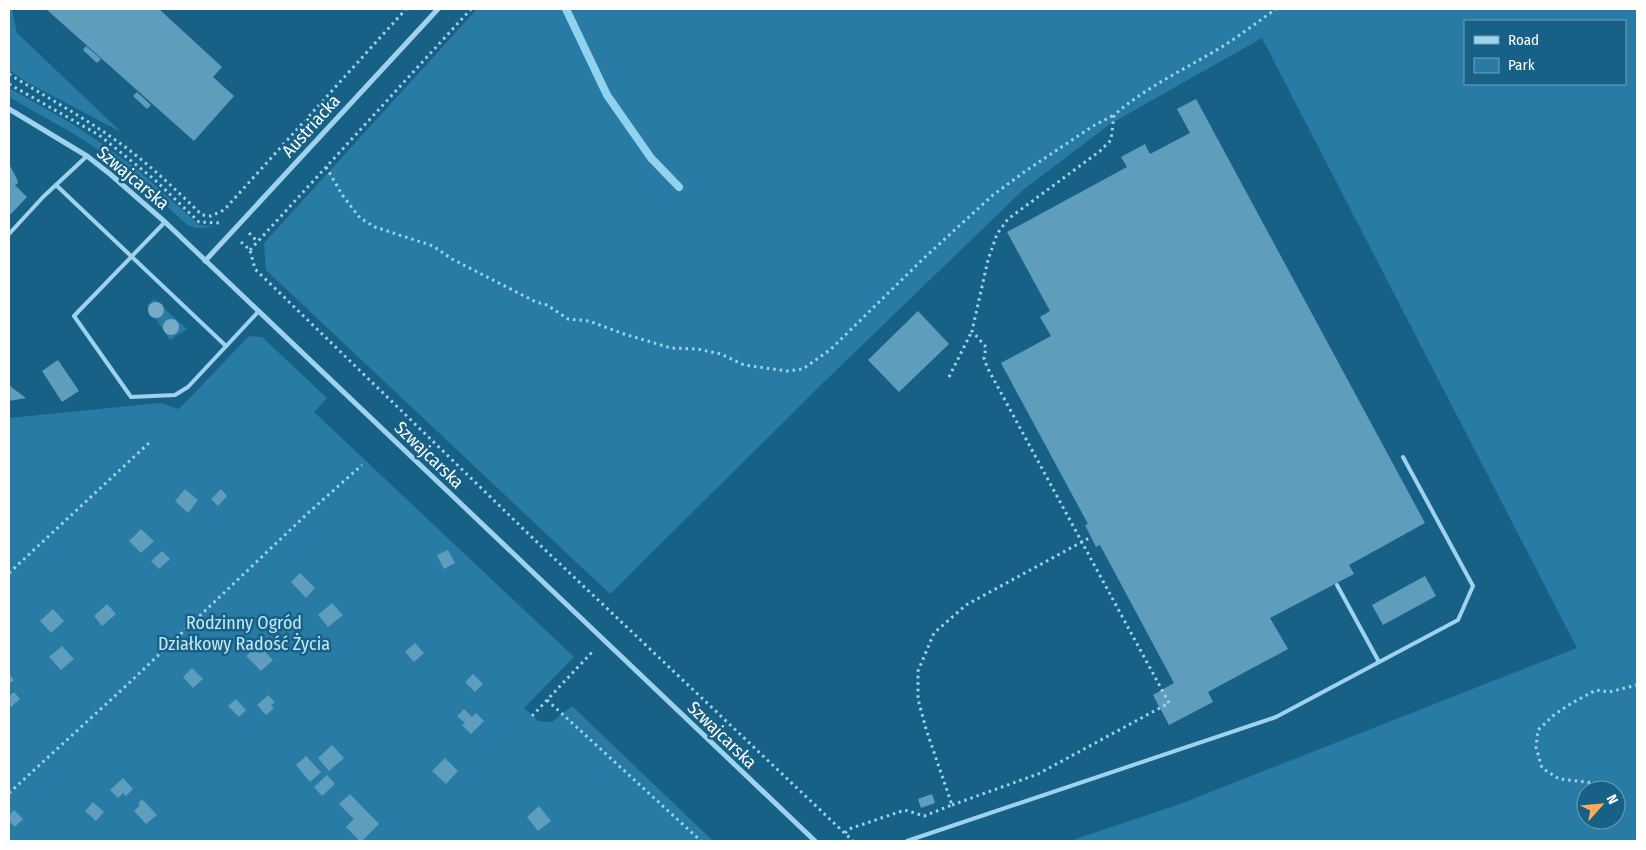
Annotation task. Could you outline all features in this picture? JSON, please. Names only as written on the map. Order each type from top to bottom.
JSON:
[{"type":"street","name":"Austriacka","points":[[206,261],[438,9]]},
{"type":"street","name":"Szwajcarska","points":[[9,109],[87,156],[165,222],[815,841]]},
{"type":"lane","points":[[9,234],[87,156]]},
{"type":"lane","points":[[56,185],[226,346]]},
{"type":"lane","points":[[165,222],[74,316],[131,398],[175,395],[188,387],[258,312]]},
{"type":"lane","points":[[907,841],[1276,718],[1458,620],[1473,586],[1403,457]]},
{"type":"lane","points":[[1338,585],[1379,662]]},
{"type":"path","points":[[9,74],[73,111],[116,140],[150,166],[202,215],[211,216],[224,210],[406,9]]},
{"type":"path","points":[[250,250],[471,9]]},
{"type":"path","points":[[326,167],[343,196],[360,218],[375,227],[433,246],[452,259],[536,302],[546,305],[568,319],[589,321],[671,348],[697,349],[721,354],[744,365],[787,371],[803,370],[830,349],[924,258],[993,196],[1093,126],[1114,115],[1162,80],[1224,46],[1276,9]]},
{"type":"path","points":[[9,84],[99,135],[155,180],[199,222],[219,223],[222,225]]},
{"type":"path","points":[[948,377],[972,331],[988,260],[997,234],[1008,219],[1100,151],[1111,140],[1114,115]]},
{"type":"path","points":[[249,233],[258,242]]},
{"type":"path","points":[[243,244],[250,250],[255,269],[342,355],[853,841]]},
{"type":"path","points":[[845,833],[849,829],[905,810],[924,816],[1038,774],[1169,703],[987,368],[984,358],[986,347],[972,331]]},
{"type":"path","points":[[9,573],[150,442]]},
{"type":"path","points":[[9,793],[128,684],[308,513],[362,466]]},
{"type":"path","points":[[952,805],[926,729],[918,699],[918,671],[934,633],[966,605],[1091,537]]},
{"type":"path","points":[[532,716],[603,640]]},
{"type":"path","points":[[1576,781],[1559,779],[1542,768],[1536,747],[1538,730],[1564,708],[1596,690],[1609,692],[1637,685]]},
{"type":"path","points":[[547,700],[701,841]]},
{"type":"green space","points":[[9,9],[12,9],[17,33],[121,132],[28,83],[9,70]]},
{"type":"green space","points":[[477,9],[1637,9],[1637,841],[1070,841],[1180,804],[1577,648],[1262,38],[1110,124],[1023,190],[826,380],[610,594],[266,270],[264,243]]},
{"type":"green space","points":[[9,88],[71,123],[105,146],[139,171],[199,225],[216,227],[196,228],[186,224],[136,179],[93,146],[9,97]]},
{"type":"green space","points":[[154,299],[187,329],[170,340],[147,306]]},
{"type":"green space","name":"Rodzinny Ogród Działkowy Radość Życia","points":[[249,336],[262,337],[327,398],[314,412],[574,657],[524,708],[539,721],[552,722],[572,706],[713,841],[9,841],[9,418],[160,403],[179,409]]},
{"type":"building","points":[[46,9],[159,9],[222,67],[213,77],[234,96],[194,141]]},
{"type":"building","points":[[86,46],[101,59],[97,63],[83,50]]},
{"type":"building","points":[[137,92],[151,105],[147,109],[133,96]]},
{"type":"building","points":[[1196,99],[1425,523],[1349,565],[1354,574],[1270,618],[1288,649],[1208,692],[1213,702],[1169,725],[1153,695],[1174,683],[1100,545],[1096,547],[1085,525],[1088,524],[1001,363],[1051,336],[1040,317],[1050,311],[1007,232],[1127,167],[1121,157],[1145,144],[1150,154],[1190,133],[1177,109]]},
{"type":"building","points":[[9,164],[17,179],[18,183],[15,185],[27,197],[9,216]]},
{"type":"building","points":[[918,311],[949,344],[899,392],[868,360]]},
{"type":"building","points":[[58,360],[79,391],[62,402],[42,371]]},
{"type":"building","points":[[9,383],[11,387],[26,398],[9,401]]},
{"type":"building","points":[[185,489],[198,500],[188,513],[175,501]]},
{"type":"building","points":[[221,489],[227,496],[218,506],[211,499]]},
{"type":"building","points":[[141,529],[154,541],[141,553],[129,541]]},
{"type":"building","points":[[448,550],[455,563],[444,569],[437,555]]},
{"type":"building","points":[[162,551],[170,559],[159,569],[151,561]]},
{"type":"building","points":[[300,573],[315,588],[306,598],[291,582]]},
{"type":"building","points":[[1425,576],[1436,596],[1383,625],[1372,605]]},
{"type":"building","points":[[332,603],[343,615],[328,627],[318,615]]},
{"type":"building","points":[[107,604],[116,614],[102,626],[94,616]]},
{"type":"building","points":[[53,609],[64,621],[51,633],[40,621]]},
{"type":"building","points":[[415,643],[424,653],[414,662],[405,652]]},
{"type":"building","points":[[258,645],[273,660],[261,671],[246,656]]},
{"type":"building","points":[[62,646],[74,659],[61,670],[49,657]]},
{"type":"building","points":[[192,668],[203,679],[193,688],[183,677]]},
{"type":"building","points":[[9,674],[14,680],[9,684]]},
{"type":"building","points":[[473,674],[483,684],[475,692],[465,682]]},
{"type":"building","points":[[14,692],[20,699],[11,707],[9,696]]},
{"type":"building","points":[[268,695],[275,702],[271,705],[274,708],[266,715],[257,705]]},
{"type":"building","points":[[236,699],[246,710],[239,717],[228,706]]},
{"type":"building","points":[[464,709],[472,717],[476,713],[484,721],[471,734],[462,725],[465,723],[457,716]]},
{"type":"building","points":[[332,745],[344,758],[329,771],[318,758]]},
{"type":"building","points":[[306,756],[321,772],[310,782],[296,765]]},
{"type":"building","points":[[445,758],[458,771],[446,784],[432,771]]},
{"type":"building","points":[[327,775],[335,784],[322,796],[314,787]]},
{"type":"building","points":[[123,778],[133,789],[126,796],[123,793],[118,798],[110,790]]},
{"type":"building","points":[[350,794],[379,824],[362,841],[346,827],[354,819],[339,804]]},
{"type":"building","points":[[932,794],[935,803],[921,808],[918,799]]},
{"type":"building","points":[[142,799],[157,815],[146,824],[134,811],[140,805],[138,804]]},
{"type":"building","points":[[93,802],[104,812],[96,821],[85,811]]},
{"type":"building","points":[[539,806],[551,821],[538,831],[527,817]]},
{"type":"building","points":[[14,810],[23,819],[15,827],[9,821],[9,816]]},
{"type":"waterway","points":[[566,9],[607,95],[651,158],[679,187]]}]
